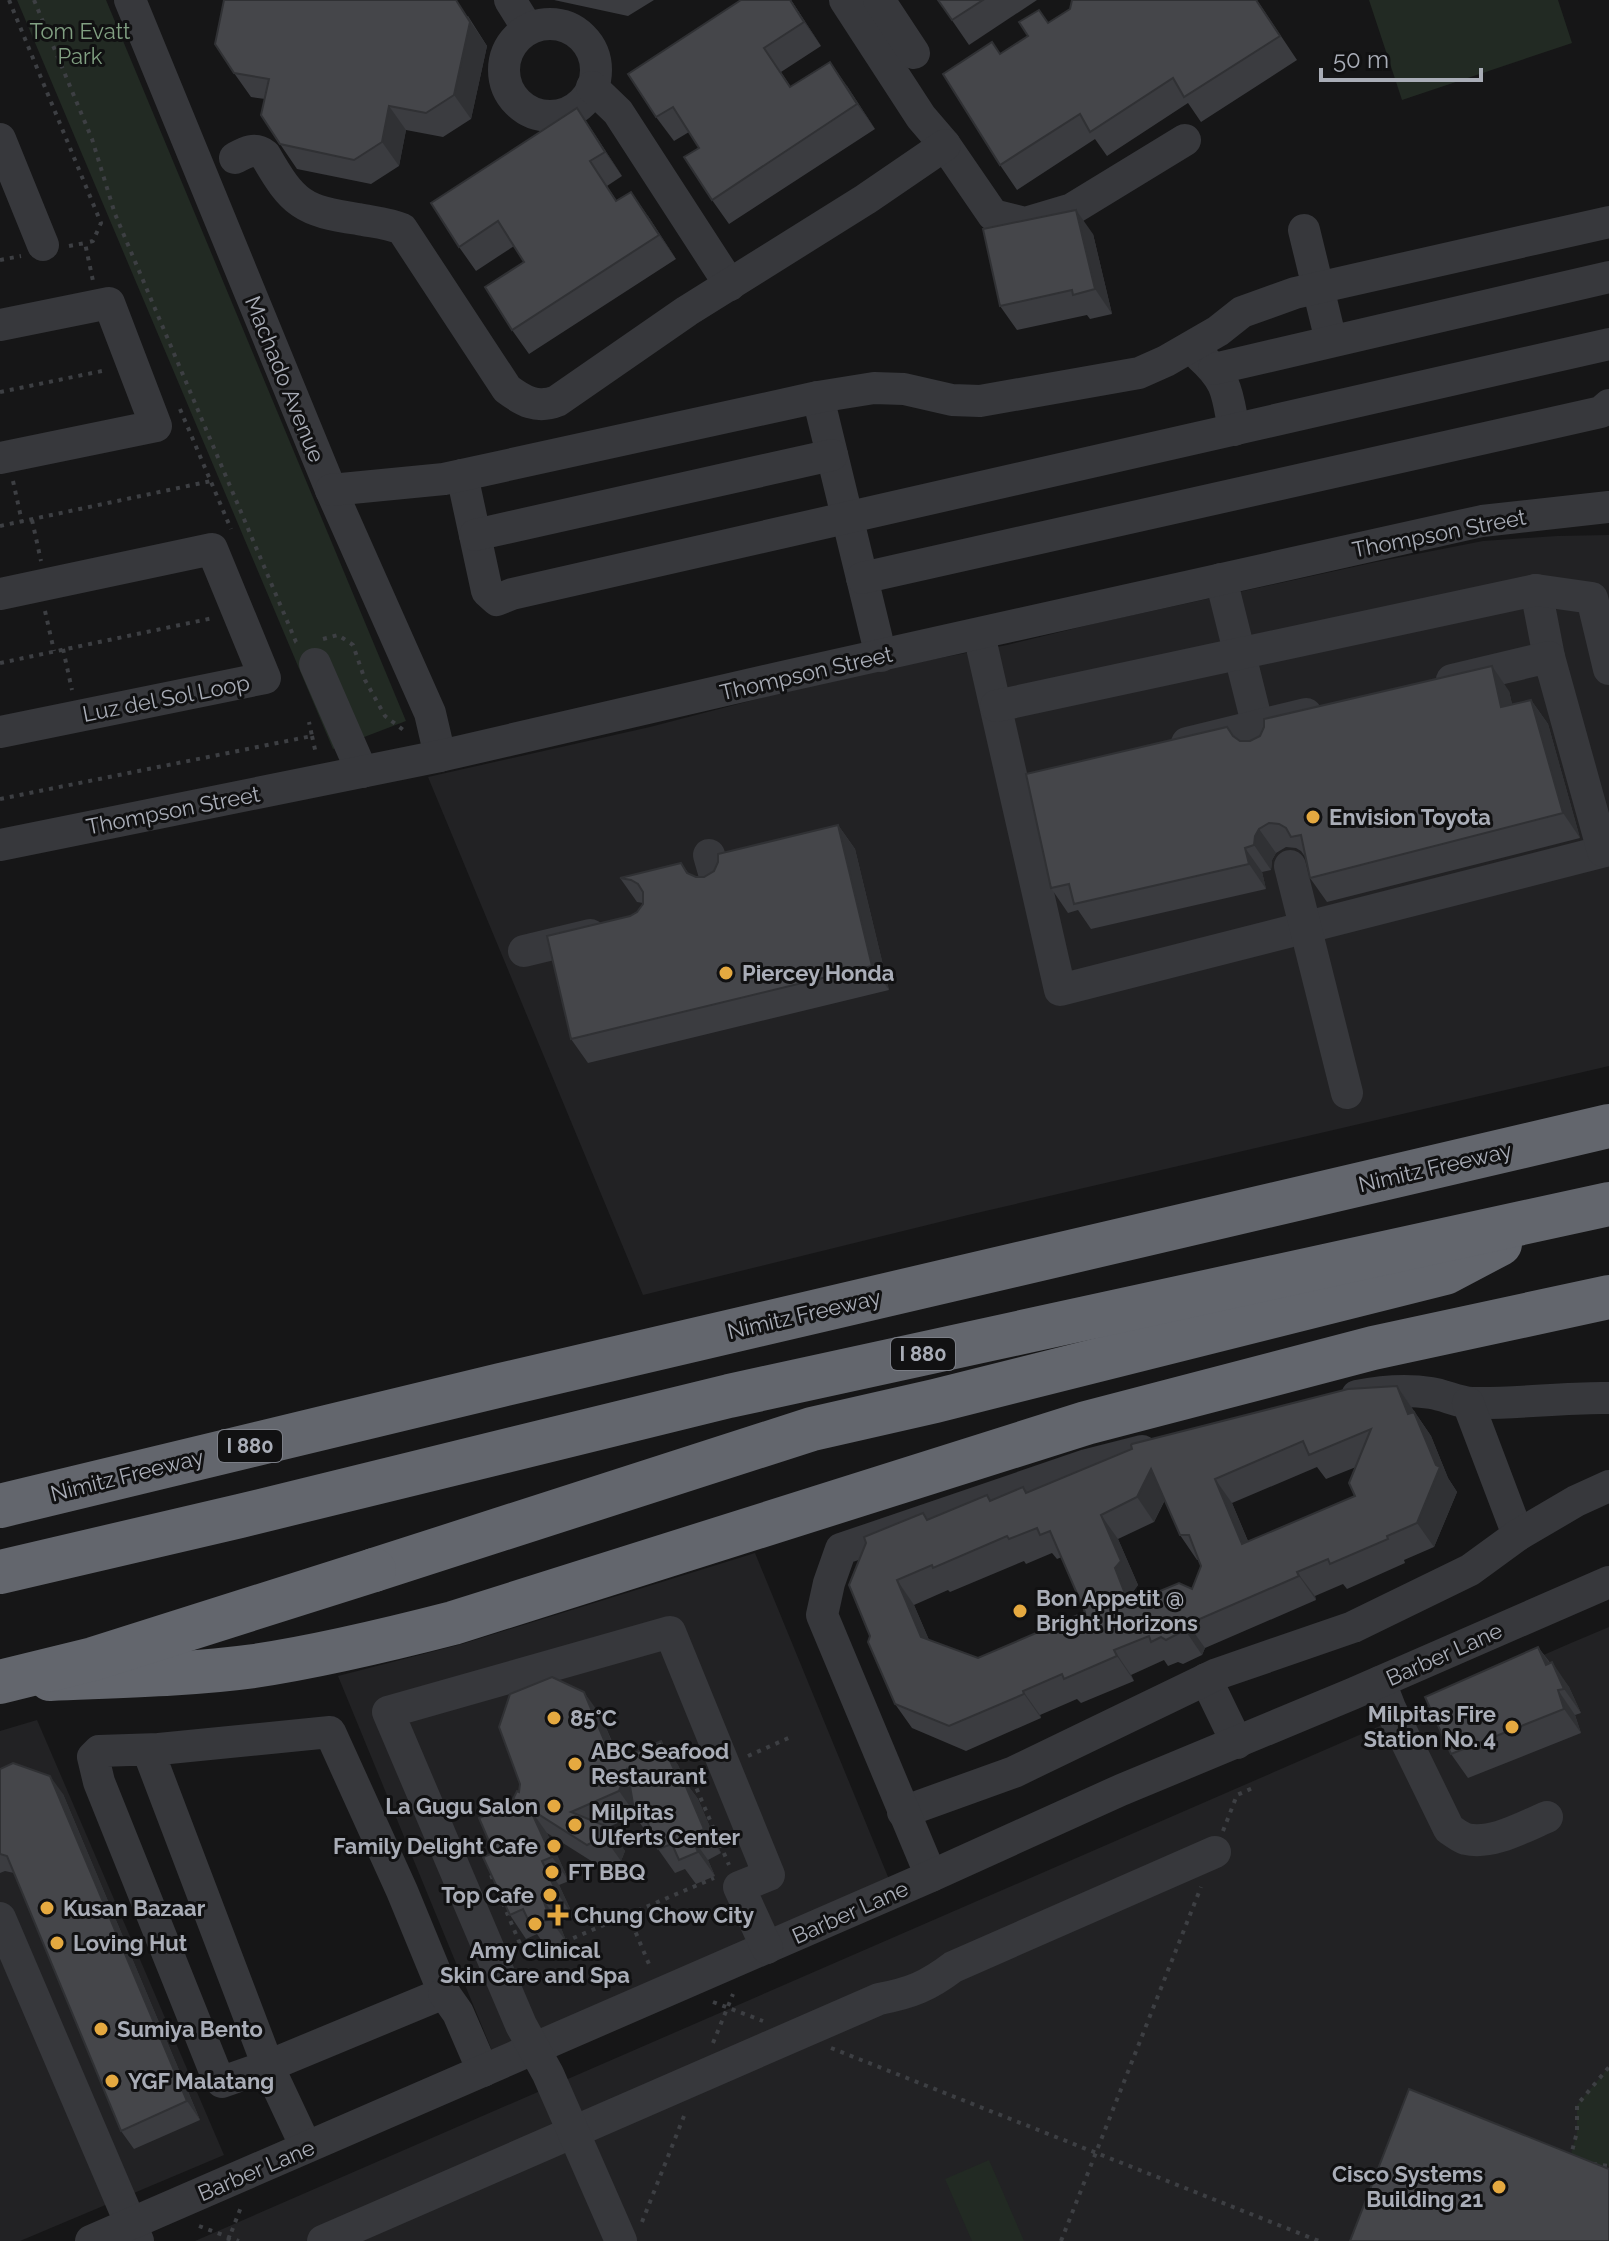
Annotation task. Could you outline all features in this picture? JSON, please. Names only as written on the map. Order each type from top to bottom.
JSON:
[{"type":"highway","name":"Nimitz Freeway","points":[[0,1506],[501,1385],[1609,1126]]},
{"type":"highway","name":"I 880","points":[[0,1572],[729,1396],[1609,1204]]},
{"type":"highway","points":[[0,1682],[93,1659],[812,1429],[1445,1273],[1548,1218]]},
{"type":"highway","points":[[0,1682],[134,1676],[252,1666],[353,1648],[453,1623],[1086,1423],[1373,1348],[1609,1297]]},
{"type":"street","name":"Machado Avenue","points":[[130,0],[331,490],[430,713],[428,759]]},
{"type":"street","points":[[510,0],[528,29]]},
{"type":"street","points":[[845,0],[921,117],[945,145],[993,215],[1025,223],[1072,209],[1185,140]]},
{"type":"street","points":[[879,0],[914,53]]},
{"type":"street","points":[[544,24],[560,24],[574,30],[586,41],[594,56],[596,71],[592,87],[584,101],[556,116],[527,110],[508,90],[504,62],[509,48],[528,29],[544,24]]},
{"type":"street","points":[[592,87],[618,112],[730,285]]},
{"type":"street","points":[[0,139],[9,184],[43,245]]},
{"type":"street","points":[[235,158],[250,150],[260,151],[292,196],[323,214],[391,224],[402,229],[507,389],[519,399],[546,405],[557,401],[687,311],[945,145]]},
{"type":"street","points":[[331,490],[444,479],[818,397],[874,388],[904,389],[952,400],[980,401],[1139,373],[1190,348],[1242,312],[1295,293],[1609,222]]},
{"type":"street","points":[[1304,230],[1331,341]]},
{"type":"street","points":[[1214,369],[1609,277]]},
{"type":"street","points":[[0,325],[109,303],[156,426],[4,457]]},
{"type":"street","points":[[462,475],[487,591],[497,600],[512,594],[1609,344]]},
{"type":"street","points":[[1190,348],[1225,383],[1234,430]]},
{"type":"street","points":[[818,397],[881,656]]},
{"type":"street","points":[[862,578],[1601,412],[1609,405]]},
{"type":"street","points":[[475,535],[832,455]]},
{"type":"street","name":"Thompson Street","points":[[2,845],[428,759],[1482,521],[1609,507]]},
{"type":"street","points":[[0,594],[212,549],[218,565]]},
{"type":"street","name":"Luz del Sol Loop","points":[[0,732],[265,678],[218,565]]},
{"type":"street","points":[[1221,579],[1260,736]]},
{"type":"street","points":[[979,634],[996,706],[1029,782],[1060,990],[1606,850],[1549,657],[1536,590]]},
{"type":"street","points":[[996,706],[1536,590],[1592,598],[1609,669]]},
{"type":"street","points":[[314,648],[362,772]]},
{"type":"street","points":[[1426,686],[1549,657]]},
{"type":"street","points":[[1151,752],[1260,736],[1335,707]]},
{"type":"street","points":[[1290,866],[1347,1093]]},
{"type":"street","points":[[524,951],[612,929]]},
{"type":"street","points":[[1332,1403],[1361,1395],[1395,1391],[1434,1393],[1468,1403],[1609,1398]]},
{"type":"street","points":[[1468,1403],[1518,1535]]},
{"type":"street","points":[[931,1876],[822,1615],[841,1549],[1087,1465],[1172,1443]]},
{"type":"street","points":[[903,1812],[1014,1772],[1206,1679],[1353,1627],[1470,1570],[1518,1535],[1576,1501],[1609,1486]]},
{"type":"street","name":"Barber Lane","points":[[91,2241],[134,2232],[306,2147],[767,1948],[1121,1790],[1609,1582]]},
{"type":"street","points":[[630,2234],[574,2133],[515,2011],[388,1712],[670,1632],[769,1875],[739,1887],[767,1948]]},
{"type":"street","points":[[1206,1679],[1237,1743]]},
{"type":"street","points":[[1380,1682],[1449,1829],[1464,1839],[1481,1839],[1501,1835],[1547,1817]]},
{"type":"street","points":[[444,1993],[222,2082],[214,2069],[99,1782],[93,1757],[99,1751],[159,1749],[330,1732],[444,1993],[458,2013],[483,2071]]},
{"type":"street","points":[[159,1749],[152,1761],[268,2066],[306,2147]]},
{"type":"street","points":[[323,2241],[879,1999],[906,1994],[929,1984],[953,1967],[1215,1852]]},
{"type":"street","points":[[0,1918],[134,2232]]},
{"type":"path","points":[[9,0],[101,223],[93,241],[85,243]]},
{"type":"path","points":[[34,0],[92,139],[115,214],[296,642],[314,648],[338,635],[353,645],[365,680],[385,716],[406,730],[428,759]]},
{"type":"path","points":[[0,392],[133,365]]},
{"type":"path","points":[[149,406],[173,405],[182,411],[231,530],[218,565]]},
{"type":"path","points":[[4,457],[22,522]]},
{"type":"path","points":[[0,526],[211,481]]},
{"type":"path","points":[[32,520],[54,651]]},
{"type":"path","points":[[0,663],[238,613]]},
{"type":"path","points":[[63,649],[78,716]]},
{"type":"path","points":[[0,799],[312,736],[307,713]]},
{"type":"path","points":[[731,1871],[693,1780],[793,1736]]},
{"type":"path","points":[[1061,2241],[1237,1795],[1255,1787]]},
{"type":"path","points":[[491,1874],[526,1958],[716,1877]]},
{"type":"path","points":[[628,1914],[651,1969]]},
{"type":"path","points":[[630,2234],[733,1994]]},
{"type":"path","points":[[713,2002],[1319,2241]]},
{"type":"path","points":[[1576,2165],[1568,2165],[1577,2132],[1577,2105],[1609,2067]]},
{"type":"path","points":[[1585,2164],[1609,2166]]},
{"type":"path","points":[[229,2239],[241,2207]]},
{"type":"path","points":[[199,2226],[239,2241]]},
{"type":"shaded area","name":"Envision Toyota","points":[[1609,535],[1609,1066],[968,1215],[643,1295],[428,777],[650,727],[837,678],[1007,645],[1376,562],[1483,541]]},
{"type":"shaded area","points":[[755,1553],[893,1889],[495,2058],[338,1676],[462,1644]]},
{"type":"shaded area","points":[[1609,1627],[1609,2241],[195,2241],[1571,1643]]},
{"type":"shaded area","points":[[37,1720],[224,2155],[20,2241],[0,2241],[0,1731]]},
{"type":"green space","name":"Tom Evatt Park","points":[[17,0],[106,0],[406,721],[333,749]]},
{"type":"green space","points":[[1369,0],[1558,0],[1572,43],[1402,100]]},
{"type":"green space","points":[[1609,2067],[1609,2166],[1568,2165],[1577,2132],[1577,2105]]},
{"type":"green space","points":[[989,2160],[1024,2241],[972,2241],[945,2179]]},
{"type":"building","points":[[224,0],[456,0],[470,22],[454,95],[426,113],[389,106],[382,142],[354,160],[280,144],[261,115],[269,79],[234,73],[215,44]]},
{"type":"building","points":[[741,0],[790,0],[804,22],[764,48],[790,87],[830,62],[857,104],[712,200],[684,157],[699,148],[673,107],[656,117],[628,74]]},
{"type":"building","points":[[938,0],[983,0],[952,20]]},
{"type":"building","points":[[1072,0],[1256,0],[1280,36],[1184,97],[1173,78],[1090,132],[1080,114],[1000,165],[943,74],[992,42],[1000,54],[1028,36],[1019,22],[1039,10],[1048,23],[1070,9]]},
{"type":"building","points":[[577,108],[605,152],[590,161],[616,201],[631,192],[659,235],[512,330],[485,287],[524,262],[498,221],[459,247],[431,203]]},
{"type":"building","points":[[1076,210],[1095,289],[1073,295],[1072,290],[1000,306],[983,229]]},
{"type":"building","name":"Envision Toyota","points":[[1492,666],[1501,707],[1531,700],[1563,813],[1310,878],[1301,835],[1291,837],[1286,828],[1269,823],[1259,829],[1254,845],[1245,848],[1249,864],[1074,904],[1069,884],[1051,888],[1026,774],[1227,727],[1240,741],[1250,741],[1260,736],[1264,719]]},
{"type":"building","name":"Piercey Honda","points":[[838,825],[872,966],[571,1039],[547,936],[637,912],[643,904],[643,892],[638,884],[620,878],[681,863],[687,873],[704,877],[714,871],[718,854]]},
{"type":"building","points":[[1397,1386],[1408,1414],[1414,1412],[1436,1465],[1440,1467],[1417,1523],[1330,1564],[1328,1559],[1297,1572],[1299,1576],[1188,1624],[1185,1630],[1166,1640],[1161,1637],[1151,1642],[1149,1636],[1114,1650],[1117,1656],[1064,1679],[1062,1674],[949,1726],[895,1704],[868,1642],[870,1636],[849,1585],[866,1543],[864,1537],[923,1513],[927,1520],[987,1495],[990,1501],[1023,1487],[1026,1493],[1132,1449],[1132,1444],[1348,1389]],"holes":[[[1371,1429],[1349,1483],[1355,1496],[1242,1544],[1215,1479],[1303,1441],[1309,1455]],[[1151,1469],[1180,1535],[1189,1535],[1201,1566],[1192,1589],[1179,1583],[1129,1604],[1115,1568],[1121,1561],[1101,1515],[1137,1497]],[[1037,1528],[1040,1535],[1050,1531],[1085,1612],[978,1658],[921,1637],[897,1580],[1007,1536],[1009,1539]]]},
{"type":"building","points":[[1538,1647],[1546,1665],[1552,1662],[1564,1689],[1558,1690],[1564,1709],[1451,1754],[1425,1697]]},
{"type":"building","name":"Milpitas Ulferts Center","points":[[552,1677],[584,1692],[609,1752],[628,1756],[661,1741],[678,1778],[681,1775],[704,1829],[691,1836],[698,1852],[679,1860],[672,1844],[658,1849],[644,1813],[635,1816],[627,1768],[619,1791],[571,1812],[608,1827],[604,1837],[587,1845],[530,1809],[552,1857],[542,1861],[557,1893],[543,1899],[550,1919],[531,1926],[523,1909],[510,1915],[483,1857],[494,1853],[479,1818],[519,1802],[513,1799],[519,1792],[520,1784],[499,1727],[510,1694]]},
{"type":"building","points":[[13,1763],[50,1776],[187,2101],[121,2131],[7,1856],[0,1854],[0,1769]]},
{"type":"building","name":"Cisco Systems Building 21","points":[[1409,2089],[1609,2169],[1609,2241],[1350,2241]]},
{"type":"place","name":"Envision Toyota","points":[[1313,817]]},
{"type":"place","name":"Piercey Honda","points":[[726,973]]},
{"type":"place","name":"Bon Appetit @ Bright Horizons","points":[[1020,1611]]},
{"type":"place","name":"85°C","points":[[554,1718]]},
{"type":"place","name":"Milpitas Fire Station No. 4","points":[[1512,1727]]},
{"type":"place","name":"ABC Seafood Restaurant","points":[[575,1764]]},
{"type":"place","name":"La Gugu Salon","points":[[554,1806]]},
{"type":"place","name":"Milpitas Ulferts Center","points":[[575,1825]]},
{"type":"place","name":"Family Delight Cafe","points":[[554,1846]]},
{"type":"place","name":"FT BBQ","points":[[552,1872]]},
{"type":"place","name":"Top Cafe","points":[[550,1895]]},
{"type":"place","name":"Kusan Bazaar","points":[[47,1908]]},
{"type":"place","name":"Chung Chow City","points":[[558,1915]]},
{"type":"place","name":"Amy Clinical Skin Care and Spa","points":[[535,1924]]},
{"type":"place","name":"Loving Hut","points":[[57,1943]]},
{"type":"place","name":"Sumiya Bento","points":[[101,2029]]},
{"type":"place","name":"YGF Malatang","points":[[112,2081]]},
{"type":"place","name":"Cisco Systems Building 21","points":[[1499,2187]]}]
